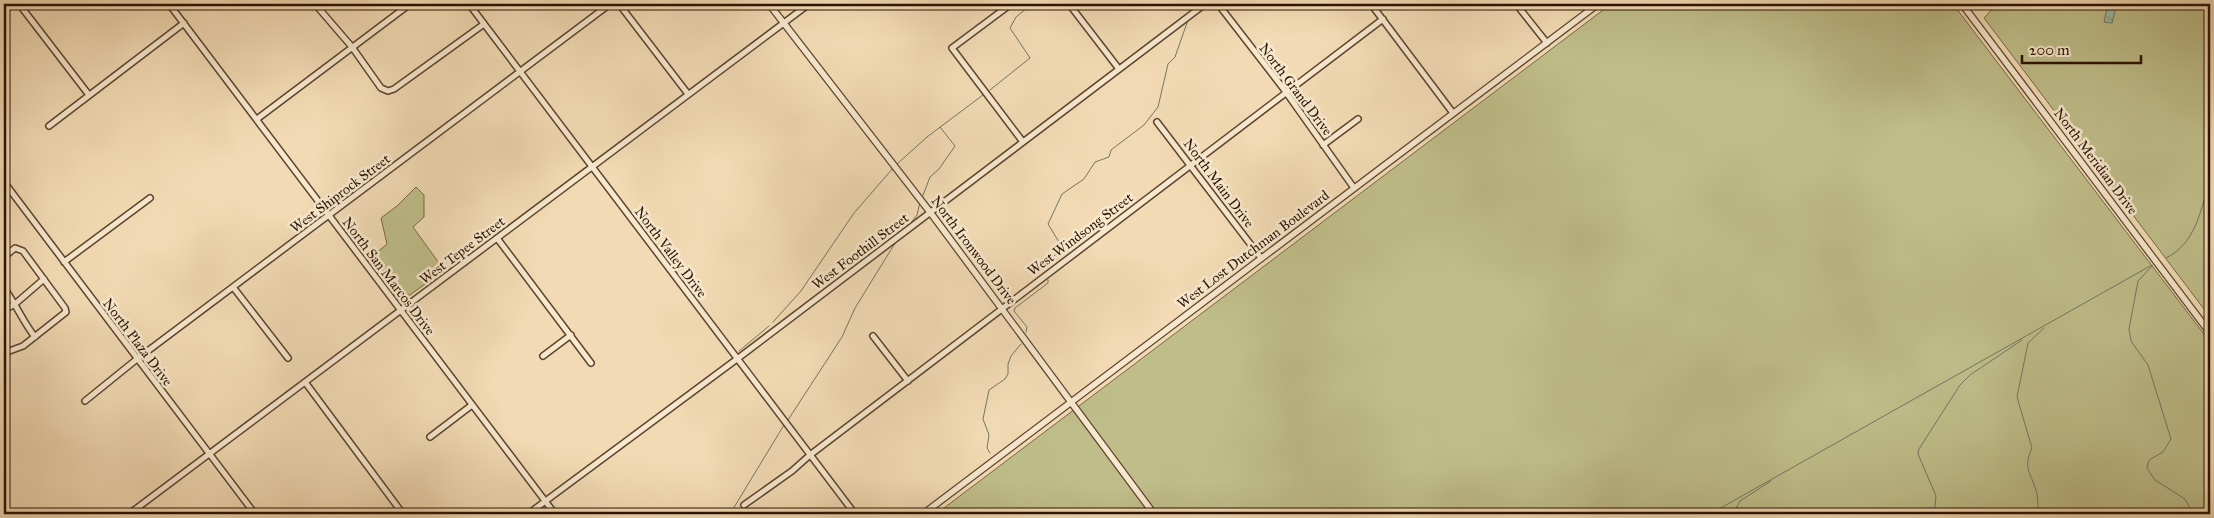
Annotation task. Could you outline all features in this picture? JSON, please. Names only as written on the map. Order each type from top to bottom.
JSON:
[{"type":"main road","points":[[4,10],[12,4]]},
{"type":"street","points":[[19,4],[89,95]]},
{"type":"street","name":"North San Marcos Drive","points":[[169,4],[555,514]]},
{"type":"street","points":[[315,4],[382,88],[388,91],[394,89],[484,24]]},
{"type":"street","points":[[257,119],[410,4]]},
{"type":"street","name":"North Valley Drive","points":[[469,4],[855,514]]},
{"type":"street","name":"West Shiprock Street","points":[[85,401],[137,359],[610,4]]},
{"type":"street","points":[[619,4],[688,94]]},
{"type":"street","name":"North Ironwood Drive","points":[[770,4],[839,91],[1045,364],[1070,403],[1154,514]]},
{"type":"street","name":"West Tepee Street","points":[[129,514],[809,4]]},
{"type":"street","points":[[1011,4],[952,48],[1023,142]]},
{"type":"street","points":[[1068,4],[1119,69]]},
{"type":"street","name":"West Foothill Street","points":[[528,514],[737,359],[1205,4]]},
{"type":"street","name":"North Grand Drive","points":[[1218,4],[1286,92],[1354,188]]},
{"type":"street","points":[[1371,4],[1453,113]]},
{"type":"street","points":[[1516,4],[1546,43]]},
{"type":"street","name":"West Lost Dutchman Boulevard","points":[[922,514],[1598,4]]},
{"type":"street","name":"North Meridian Drive","points":[[1962,4],[2210,334]]},
{"type":"street","name":"West Windsong Street","points":[[744,505],[792,471],[810,455],[1190,164],[1383,19]]},
{"type":"street","points":[[49,126],[184,24]]},
{"type":"street","points":[[1323,145],[1358,119]]},
{"type":"street","name":"North Main Drive","points":[[1157,122],[1262,258]]},
{"type":"street","name":"North Plaza Drive","points":[[4,182],[255,514]]},
{"type":"street","points":[[64,262],[150,198]]},
{"type":"street","points":[[497,238],[591,363]]},
{"type":"street","points":[[4,257],[16,248],[19,248],[44,279],[66,312],[23,346],[4,352]]},
{"type":"street","points":[[4,310],[15,304],[44,279]]},
{"type":"street","points":[[233,287],[288,358]]},
{"type":"street","points":[[4,288],[15,304],[24,323],[35,337]]},
{"type":"street","points":[[543,356],[570,336]]},
{"type":"street","points":[[873,336],[908,381]]},
{"type":"street","points":[[305,382],[403,514]]},
{"type":"street","points":[[430,437],[472,406]]},
{"type":"shaded area","points":[[1611,4],[1953,4],[2210,342],[2210,514],[936,514]]},
{"type":"shaded area","points":[[1997,4],[2210,4],[2210,317],[1984,18]]},
{"type":"shaded area","points":[[416,187],[424,195],[424,217],[413,227],[444,270],[410,295],[396,298],[369,259],[387,244],[381,218],[397,206]]},
{"type":"water","points":[[2108,4],[2117,4],[2112,23],[2104,22]]},
{"type":"waterway","points":[[990,90],[1030,58],[1010,28],[1016,17],[1032,4]]},
{"type":"waterway","points":[[1193,10],[1196,4]]},
{"type":"waterway","points":[[1047,267],[1048,263],[1062,247],[1048,224],[1062,194],[1084,179],[1095,162],[1109,157],[1111,150],[1144,125],[1158,107],[1168,64],[1175,57],[1188,20]]},
{"type":"waterway","points":[[896,165],[927,137],[983,95]]},
{"type":"waterway","points":[[922,198],[930,177],[939,169],[955,146],[940,127]]},
{"type":"waterway","points":[[773,322],[801,291],[854,213],[894,167]]},
{"type":"waterway","points":[[2166,258],[2185,243],[2191,234],[2200,213],[2210,178]]},
{"type":"waterway","points":[[908,227],[917,215],[920,202]]},
{"type":"waterway","points":[[788,420],[842,337],[855,308],[897,240]]},
{"type":"waterway","points":[[1710,514],[2152,265]]},
{"type":"waterway","points":[[2152,266],[2138,281],[2129,329],[2131,341],[2148,365],[2171,439],[2163,452],[2149,460],[2147,468],[2155,480],[2185,499],[2193,514]]},
{"type":"waterway","points":[[1026,332],[1027,327],[1014,311],[1015,308],[1048,283],[1048,280]]},
{"type":"waterway","points":[[739,351],[769,326]]},
{"type":"waterway","points":[[2038,514],[2037,494],[2028,467],[2032,448],[2017,397],[2028,343],[2044,328]]},
{"type":"waterway","points":[[1934,514],[1936,496],[1918,454],[1919,449],[1960,385],[1970,375],[2022,340]]},
{"type":"waterway","points":[[990,453],[987,448],[989,435],[983,419],[989,390],[1005,379],[1008,374],[1008,364],[1011,356],[1021,344]]},
{"type":"waterway","points":[[730,514],[784,425]]},
{"type":"waterway","points":[[1733,514],[1740,501],[1771,481]]}]
